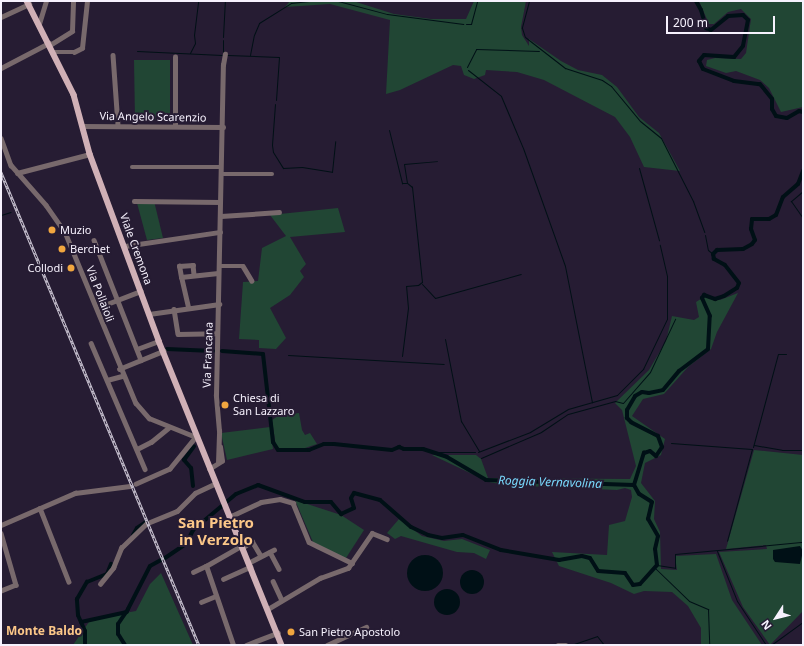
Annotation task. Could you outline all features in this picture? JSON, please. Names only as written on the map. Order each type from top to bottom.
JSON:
[{"type":"main road","name":"Viale Cremona","points":[[28,2],[74,94],[90,154],[159,341],[196,437],[282,645]]},
{"type":"street","points":[[39,24],[46,1]]},
{"type":"street","points":[[1,69],[72,31],[73,1]]},
{"type":"street","points":[[53,52],[74,52],[82,48],[87,1]]},
{"type":"street","points":[[1,17],[28,2]]},
{"type":"street","name":"Via Francana","points":[[209,469],[220,462],[216,406],[219,304],[218,273],[223,127],[223,65],[225,54]]},
{"type":"street","points":[[113,55],[118,125]]},
{"type":"street","points":[[175,57],[175,126]]},
{"type":"street","name":"Via Angelo Scarenzio","points":[[82,126],[118,125],[223,127]]},
{"type":"street","name":"Via Pollaioli","points":[[1,138],[6,156],[17,173],[46,205],[65,232],[122,376],[143,414],[168,428],[196,437]]},
{"type":"street","points":[[17,173],[90,154]]},
{"type":"street","points":[[132,167],[221,167]]},
{"type":"street","points":[[221,174],[272,174]]},
{"type":"street","points":[[134,201],[220,202]]},
{"type":"street","points":[[221,216],[279,212]]},
{"type":"street","points":[[125,246],[220,232]]},
{"type":"street","points":[[94,240],[141,360]]},
{"type":"street","points":[[188,308],[179,266],[193,265],[194,275]]},
{"type":"street","points":[[219,266],[242,266],[252,281]]},
{"type":"street","points":[[181,277],[218,273]]},
{"type":"street","points":[[107,304],[141,291]]},
{"type":"street","points":[[149,314],[174,309],[219,304]]},
{"type":"street","points":[[174,309],[178,334],[218,333]]},
{"type":"street","points":[[137,349],[159,341]]},
{"type":"street","points":[[91,343],[145,469]]},
{"type":"street","points":[[120,369],[163,351]]},
{"type":"street","points":[[107,380],[122,376]]},
{"type":"street","points":[[137,449],[151,442],[168,428]]},
{"type":"street","points":[[136,484],[170,469],[196,437]]},
{"type":"street","points":[[100,584],[113,568],[121,548],[148,523],[177,511],[195,493],[216,483]]},
{"type":"street","points":[[1,525],[75,493],[130,486]]},
{"type":"street","points":[[229,517],[261,502],[280,499],[293,503],[309,542],[352,563]]},
{"type":"street","points":[[40,508],[69,582]]},
{"type":"street","points":[[1,533],[16,585],[1,591]]},
{"type":"street","points":[[268,609],[320,578],[348,568],[372,533],[387,539]]},
{"type":"street","points":[[193,572],[252,541],[261,556]]},
{"type":"street","points":[[223,579],[272,551],[279,569]]},
{"type":"street","points":[[206,566],[233,645]]},
{"type":"street","points":[[273,581],[282,600]]},
{"type":"street","points":[[201,602],[216,596]]},
{"type":"street","points":[[327,645],[366,627]]},
{"type":"street","points":[[246,645],[278,634]]},
{"type":"street","points":[[558,645],[566,645]]},
{"type":"green space","points":[[290,1],[353,1],[394,14],[431,19],[466,19],[474,1],[526,1],[521,27],[522,35],[529,46],[529,39],[561,61],[578,70],[602,75],[617,87],[639,117],[659,133],[680,171],[644,167],[630,137],[615,117],[544,80],[517,72],[486,70],[485,75],[474,79],[464,75],[461,66],[453,65],[400,90],[386,94],[390,20],[330,4],[285,7]]},
{"type":"green space","points":[[699,1],[803,1],[803,107],[781,112],[769,88],[760,80],[736,71],[726,73],[706,66],[707,60],[715,58],[741,59],[746,53],[751,19],[741,9],[728,12],[714,24],[709,24]]},
{"type":"green space","points":[[134,60],[170,60],[170,120],[135,120]]},
{"type":"green space","points":[[154,201],[163,238],[147,240],[137,203]]},
{"type":"green space","points":[[338,208],[345,232],[290,237],[306,264],[300,271],[304,277],[290,295],[270,308],[286,338],[276,349],[259,348],[259,340],[239,339],[243,282],[258,281],[262,248],[286,236],[270,215]]},
{"type":"green space","points":[[738,293],[717,332],[711,349],[688,367],[664,394],[643,399],[632,416],[665,439],[661,455],[645,463],[641,483],[655,501],[654,519],[660,532],[661,569],[677,570],[675,556],[716,554],[732,600],[762,645],[701,645],[701,628],[688,606],[672,592],[644,591],[634,594],[611,583],[559,566],[552,552],[607,555],[609,525],[625,521],[632,497],[631,490],[625,488],[617,490],[505,485],[489,482],[432,455],[476,455],[481,459],[488,478],[630,479],[636,466],[622,410],[615,403],[649,370],[666,341],[672,316],[694,320],[699,317],[696,302],[704,297],[720,300]]},
{"type":"green space","points":[[299,413],[302,430],[305,435],[310,433],[317,444],[305,448],[280,449],[276,447],[272,420],[278,416]]},
{"type":"green space","points":[[270,427],[273,449],[227,460],[221,433]]},
{"type":"green space","points":[[754,450],[803,455],[803,611],[770,645],[743,607],[719,552],[767,549],[766,545],[726,549]]},
{"type":"green space","points":[[295,500],[341,515],[364,530],[346,558],[316,549]]},
{"type":"green space","points":[[399,519],[422,536],[444,541],[462,539],[490,550],[486,559],[474,553],[457,552],[401,536],[395,539],[387,533]]},
{"type":"green space","points":[[161,573],[193,645],[73,645],[91,619],[136,611],[150,584]]},
{"type":"shaded area","points":[[800,546],[803,551],[800,564],[775,562],[773,559],[773,550]]},
{"type":"shaded area","points":[[425,555],[438,560],[443,573],[438,586],[425,591],[412,586],[407,573],[412,560]]},
{"type":"shaded area","points":[[472,570],[480,574],[484,582],[480,590],[472,594],[464,590],[460,582],[464,574]]},
{"type":"shaded area","points":[[447,589],[456,593],[460,602],[456,611],[447,615],[438,611],[434,602],[438,593]]},
{"type":"waterway","points":[[190,53],[195,43],[194,35],[198,1]]},
{"type":"waterway","points":[[223,37],[225,1]]},
{"type":"waterway","points":[[250,55],[254,35],[259,23],[291,3],[309,1]]},
{"type":"waterway","points":[[338,1],[387,14],[463,24]]},
{"type":"waterway","points":[[466,24],[471,24],[477,1]]},
{"type":"waterway","points":[[529,1],[522,28],[525,37],[565,68],[602,80],[611,86],[640,121],[661,138],[693,201],[704,232]]},
{"type":"waterway","points":[[696,1],[701,10],[706,28],[711,30],[728,16],[743,15],[748,20],[743,46],[734,57],[704,55],[699,61],[703,69],[734,81],[760,84],[772,99],[772,109],[776,116],[787,118],[799,111],[803,112]]},
{"type":"waterway","points":[[223,40],[223,53]]},
{"type":"waterway","points":[[467,67],[476,49],[539,51]]},
{"type":"waterway","points":[[137,51],[222,55]]},
{"type":"waterway","points":[[227,55],[279,57],[276,100]]},
{"type":"waterway","points":[[468,70],[501,96],[523,148],[565,266],[592,402]]},
{"type":"waterway","points":[[275,104],[272,145],[273,152],[283,168],[302,167],[332,172],[335,141]]},
{"type":"waterway","points":[[389,130],[402,183],[406,183]]},
{"type":"waterway","points":[[402,356],[408,308],[406,286],[418,285],[422,282],[412,187],[407,183],[404,164],[437,161]]},
{"type":"waterway","points":[[639,168],[659,240]]},
{"type":"waterway","points":[[165,558],[186,544],[193,530],[236,494],[258,485],[305,502],[331,502],[341,514],[354,508],[351,498],[354,493],[380,500],[411,527],[428,535],[442,538],[463,535],[501,550],[559,560],[582,556],[590,558],[598,571],[625,573],[633,585],[640,584],[657,565],[655,549],[658,536],[648,519],[652,502],[639,494],[634,485],[644,453],[650,451],[656,456],[662,447],[658,436],[631,422],[627,418],[627,410],[635,396],[642,392],[649,393],[663,390],[679,371],[708,349],[710,316],[702,298],[704,295],[715,299],[724,296],[737,288],[739,283],[725,265],[714,259],[713,254],[717,250],[743,249],[752,244],[755,240],[751,229],[752,219],[769,219],[776,215],[783,197],[798,184],[803,171]]},
{"type":"waterway","points":[[803,191],[791,201],[803,218]]},
{"type":"waterway","points":[[1,215],[11,212]]},
{"type":"waterway","points":[[705,235],[708,250],[713,254]]},
{"type":"waterway","points":[[478,452],[530,432],[568,409],[617,395],[643,369],[667,319],[667,276],[660,245]]},
{"type":"waterway","points":[[422,284],[435,298],[521,274]]},
{"type":"waterway","points":[[481,458],[541,432],[568,414],[615,401],[623,403],[650,372],[675,319]]},
{"type":"waterway","points":[[445,339],[461,421],[479,451]]},
{"type":"waterway","name":"Roggia Vernavolina","points":[[167,349],[213,351]]},
{"type":"waterway","name":"Roggia Vernavolina","points":[[222,351],[263,354],[273,442],[278,450],[309,450],[324,444],[392,450],[399,447],[404,449],[423,449],[447,457],[486,480],[634,485]]},
{"type":"waterway","points":[[753,447],[778,354],[786,354]]},
{"type":"waterway","points":[[288,355],[444,364]]},
{"type":"waterway","points":[[671,443],[752,449],[727,541]]},
{"type":"waterway","points":[[754,445],[782,450],[803,450]]},
{"type":"waterway","name":"Roggia Vernavolina","points":[[193,486],[191,468],[184,460],[194,446]]},
{"type":"waterway","points":[[436,452],[475,452]]},
{"type":"waterway","name":"Roggia Vernavolina","points":[[133,535],[137,528],[146,522]]},
{"type":"waterway","points":[[657,565],[675,568],[675,554],[803,542]]},
{"type":"waterway","points":[[717,551],[737,601],[766,645]]},
{"type":"waterway","points":[[125,645],[118,634],[118,624],[128,609],[150,566],[161,560]]},
{"type":"waterway","name":"Roggia Vernavolina","points":[[85,645],[85,631],[78,615],[77,599],[87,582],[107,574],[111,564]]},
{"type":"waterway","points":[[655,568],[689,601],[708,609],[709,645]]},
{"type":"waterway","points":[[81,622],[127,612]]},
{"type":"waterway","points":[[771,645],[803,622]]},
{"type":"waterway","points":[[574,644],[597,636],[604,645]]},
{"type":"railway","points":[[1,172],[199,645]]},
{"type":"place","name":"Muzio","points":[[52,230]]},
{"type":"place","name":"Berchet","points":[[62,249]]},
{"type":"place","name":"Collodi","points":[[71,268]]},
{"type":"place","name":"Chiesa di San Lazzaro","points":[[225,405]]},
{"type":"place","name":"San Pietro Apostolo","points":[[291,632]]},
{"type":"district","name":"San Pietro in Verzolo","points":[[216,530]]},
{"type":"district","name":"Monte Baldo","points":[[44,631]]}]
